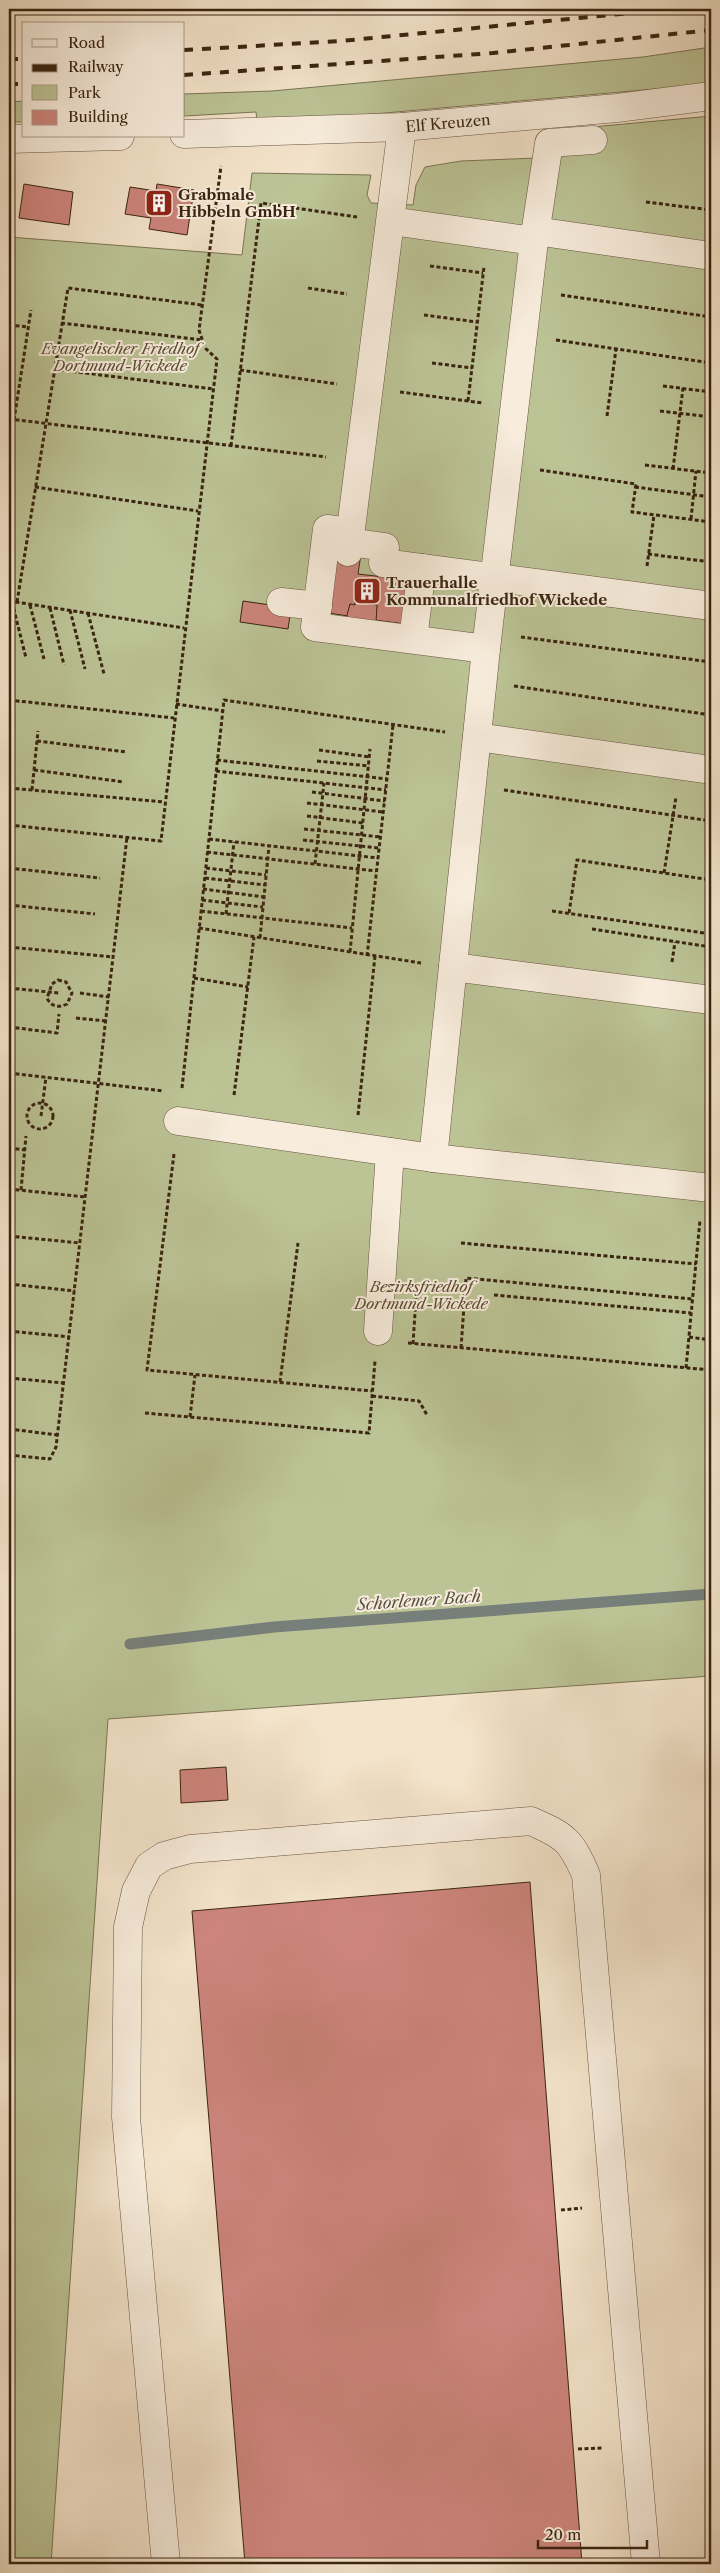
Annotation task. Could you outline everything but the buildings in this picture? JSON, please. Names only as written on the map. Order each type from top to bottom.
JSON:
[{"type":"street","name":"Elf Kreuzen","points":[[185,134],[402,127],[571,113],[711,96]]},
{"type":"street","points":[[433,1158],[482,681],[534,236],[549,143],[581,141],[571,113]]},
{"type":"street","points":[[349,542],[402,127]]},
{"type":"street","points":[[9,140],[64,138]]},
{"type":"street","points":[[391,221],[488,234],[534,236],[711,256]]},
{"type":"street","points":[[487,641],[413,639],[315,626],[327,529],[349,542],[385,547],[383,563],[711,606]]},
{"type":"street","points":[[413,639],[422,568]]},
{"type":"street","points":[[281,602],[318,606]]},
{"type":"street","points":[[477,737],[711,770]]},
{"type":"street","points":[[453,967],[711,1000]]},
{"type":"street","points":[[178,1121],[433,1158],[707,1187]]},
{"type":"street","points":[[378,1331],[390,1152]]},
{"type":"street","points":[[166,2564],[126,2117],[128,1927],[136,1891],[149,1866],[164,1856],[190,1849],[531,1821],[562,1835],[576,1853],[586,1875],[646,2564]]},
{"type":"path","points":[[9,826],[161,841],[184,628],[217,359],[205,348],[199,330],[225,133]]},
{"type":"path","points":[[646,202],[711,210]]},
{"type":"path","points":[[231,446],[262,203],[391,221]]},
{"type":"path","points":[[468,401],[488,234]]},
{"type":"path","points":[[430,266],[483,273]]},
{"type":"path","points":[[17,602],[44,424],[68,288],[202,305]]},
{"type":"path","points":[[308,288],[380,299]]},
{"type":"path","points":[[528,290],[711,317]]},
{"type":"path","points":[[14,420],[31,310]]},
{"type":"path","points":[[424,315],[478,322]]},
{"type":"path","points":[[61,324],[203,340]]},
{"type":"path","points":[[9,325],[28,327]]},
{"type":"path","points":[[523,336],[711,363]]},
{"type":"path","points":[[607,416],[616,349]]},
{"type":"path","points":[[432,362],[472,368]]},
{"type":"path","points":[[53,369],[214,389]]},
{"type":"path","points":[[240,370],[514,408]]},
{"type":"path","points":[[663,386],[711,392]]},
{"type":"path","points":[[673,469],[683,388]]},
{"type":"path","points":[[660,410],[711,417],[711,409]]},
{"type":"path","points":[[9,419],[359,461]]},
{"type":"path","points":[[645,465],[711,473]]},
{"type":"path","points":[[507,466],[636,484],[632,512],[711,522]]},
{"type":"path","points":[[690,519],[696,471]]},
{"type":"path","points":[[35,487],[198,511]]},
{"type":"path","points":[[635,487],[711,497]]},
{"type":"path","points":[[643,597],[654,515]]},
{"type":"path","points":[[648,554],[711,562]]},
{"type":"path","points":[[26,658],[10,602],[184,628]]},
{"type":"path","points":[[30,605],[44,659]]},
{"type":"path","points":[[50,608],[64,664]]},
{"type":"path","points":[[70,610],[85,670]]},
{"type":"path","points":[[88,613],[104,674]]},
{"type":"path","points":[[487,641],[711,662]]},
{"type":"path","points":[[482,681],[711,715]]},
{"type":"path","points":[[9,700],[174,718]]},
{"type":"path","points":[[145,1413],[369,1433],[372,1391],[147,1370],[178,1121],[224,700],[477,737]]},
{"type":"path","points":[[176,704],[223,711]]},
{"type":"path","points":[[366,956],[394,725]]},
{"type":"path","points":[[32,790],[38,731]]},
{"type":"path","points":[[37,741],[127,752]]},
{"type":"path","points":[[350,952],[370,749]]},
{"type":"path","points":[[319,750],[370,757]]},
{"type":"path","points":[[218,760],[387,780]]},
{"type":"path","points":[[317,761],[369,766]]},
{"type":"path","points":[[664,873],[681,766]]},
{"type":"path","points":[[34,770],[124,782]]},
{"type":"path","points":[[216,771],[386,790]]},
{"type":"path","points":[[314,864],[324,783]]},
{"type":"path","points":[[9,788],[164,802]]},
{"type":"path","points":[[312,792],[385,801]]},
{"type":"path","points":[[517,792],[711,821]]},
{"type":"path","points":[[307,804],[383,812]]},
{"type":"path","points":[[307,816],[363,823]]},
{"type":"path","points":[[304,829],[380,837]]},
{"type":"path","points":[[9,1455],[50,1459],[58,1435],[128,837]]},
{"type":"path","points":[[209,839],[378,858]]},
{"type":"path","points":[[303,840],[379,848]]},
{"type":"path","points":[[226,914],[234,842]]},
{"type":"path","points":[[260,938],[269,846]]},
{"type":"path","points":[[207,852],[376,871]]},
{"type":"path","points":[[568,913],[577,860],[711,880]]},
{"type":"path","points":[[9,868],[100,878]]},
{"type":"path","points":[[206,868],[266,875]]},
{"type":"path","points":[[205,878],[265,885]]},
{"type":"path","points":[[203,889],[264,897]]},
{"type":"path","points":[[202,900],[263,907]]},
{"type":"path","points":[[9,905],[95,914]]},
{"type":"path","points":[[552,910],[711,934]]},
{"type":"path","points":[[201,912],[352,928]]},
{"type":"path","points":[[199,928],[366,956],[453,967]]},
{"type":"path","points":[[592,929],[711,948]]},
{"type":"path","points":[[230,1129],[254,937]]},
{"type":"path","points":[[9,947],[113,957]]},
{"type":"path","points":[[355,1147],[375,956]]},
{"type":"path","points":[[194,978],[248,986]]},
{"type":"path","points":[[62,980],[71,988],[72,996],[67,1004],[56,1006],[46,998],[48,992],[54,981],[62,980]]},
{"type":"path","points":[[9,988],[59,993]]},
{"type":"path","points":[[80,993],[109,997]]},
{"type":"path","points":[[9,1027],[57,1033],[59,1014]]},
{"type":"path","points":[[76,1018],[106,1021]]},
{"type":"path","points":[[9,1073],[181,1094]]},
{"type":"path","points":[[41,1116],[46,1077]]},
{"type":"path","points":[[43,1104],[50,1108],[53,1120],[44,1129],[36,1129],[29,1124],[27,1115],[31,1107],[43,1104]]},
{"type":"path","points":[[21,1190],[26,1136]]},
{"type":"path","points":[[9,1148],[25,1150]]},
{"type":"path","points":[[686,1368],[696,1264],[707,1187]]},
{"type":"path","points":[[9,1189],[86,1197]]},
{"type":"path","points":[[9,1236],[80,1243]]},
{"type":"path","points":[[280,1382],[298,1243]]},
{"type":"path","points":[[461,1243],[696,1264]]},
{"type":"path","points":[[462,1348],[466,1278],[692,1299]]},
{"type":"path","points":[[413,1344],[417,1282]]},
{"type":"path","points":[[9,1284],[75,1291]]},
{"type":"path","points":[[494,1295],[691,1313]]},
{"type":"path","points":[[9,1331],[70,1337]]},
{"type":"path","points":[[689,1337],[711,1340]]},
{"type":"path","points":[[404,1343],[711,1370]]},
{"type":"path","points":[[190,1417],[195,1375]]},
{"type":"path","points":[[9,1378],[64,1383]]},
{"type":"path","points":[[372,1396],[419,1401],[427,1415]]},
{"type":"path","points":[[9,1429],[58,1435]]},
{"type":"green space","points":[[711,47],[711,84],[317,119],[257,121],[256,112],[185,116],[185,94],[272,91],[643,57]]},
{"type":"green space","points":[[22,101],[22,122],[9,122],[9,102]]},
{"type":"green space","name":"Bezirksfriedhof Dortmund-Wickede","points":[[711,116],[711,1676],[108,1719],[51,2564],[9,2564],[9,237],[242,255],[252,173],[371,175],[367,195],[371,203],[413,205],[416,185],[425,167],[461,161],[537,158],[570,129]]},
{"type":"waterway","name":"Schorlemer Bach","points":[[130,1644],[274,1627],[711,1594]]},
{"type":"railway","points":[[185,50],[341,41],[672,9]]},
{"type":"railway","points":[[185,75],[493,53],[711,30]]},
{"type":"railway","points":[[9,59],[22,59]]},
{"type":"railway","points":[[9,84],[22,84]]},
{"type":"place","name":"Grabmale Hibbeln GmbH","points":[[159,203]]},
{"type":"place","name":"Trauerhalle Kommunalfriedhof Wickede","points":[[367,591]]},
{"type":"park label","name":"Evangelischer Friedhof Dortmund-Wickede","points":[[120,356]]}]
